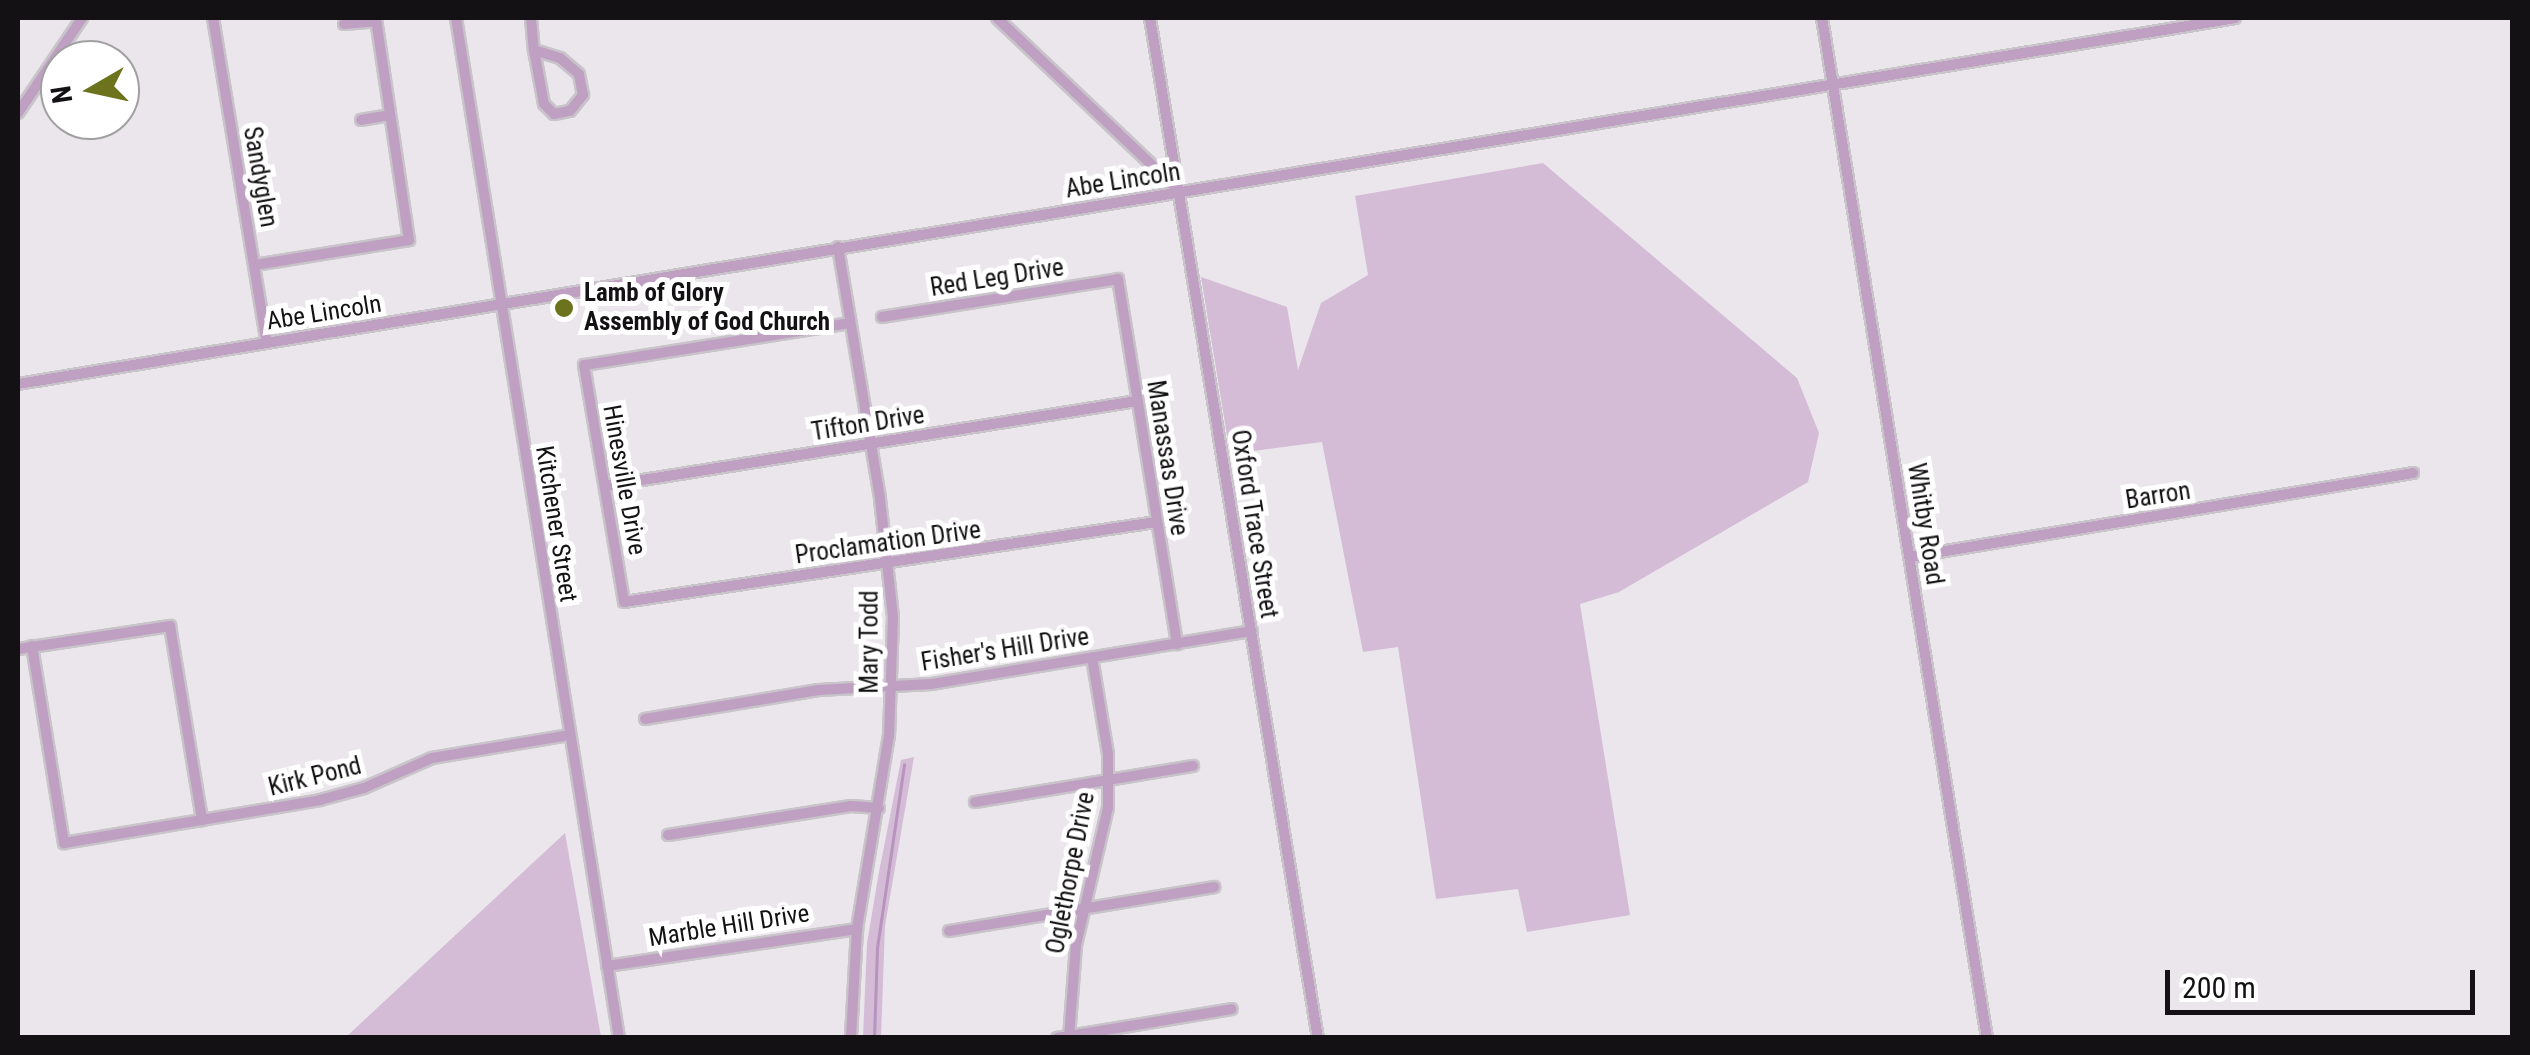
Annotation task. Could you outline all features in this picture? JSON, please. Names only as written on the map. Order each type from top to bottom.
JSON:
[{"type":"street","points":[[18,113],[82,18]]},
{"type":"street","name":"Sandyglen","points":[[213,18],[268,342]]},
{"type":"street","name":"Kitchener Street","points":[[456,18],[619,1038]]},
{"type":"street","points":[[530,18],[534,50],[548,111],[570,111],[582,95],[578,74],[560,58],[534,50]]},
{"type":"street","points":[[997,18],[1180,192]]},
{"type":"street","name":"Oxford Trace Street","points":[[1150,18],[1318,1038]]},
{"type":"street","name":"Whitby Road","points":[[1822,18],[1988,1038]]},
{"type":"street","name":"Abe Lincoln","points":[[18,384],[2235,18]]},
{"type":"street","points":[[255,265],[409,240],[376,19],[344,24]]},
{"type":"street","points":[[361,120],[388,115]]},
{"type":"street","name":"Mary Todd","points":[[838,247],[888,563],[892,685],[879,808],[857,929],[851,1038]]},
{"type":"street","name":"Red Leg Drive","points":[[882,317],[1118,279]]},
{"type":"street","name":"Manassas Drive","points":[[1118,279],[1177,644]]},
{"type":"street","name":"Hinesville Drive","points":[[624,602],[584,365],[850,322]]},
{"type":"street","name":"Tifton Drive","points":[[605,486],[1137,401]]},
{"type":"street","name":"Barron","points":[[1910,557],[2413,474]]},
{"type":"street","name":"Proclamation Drive","points":[[624,602],[1156,522]]},
{"type":"street","points":[[18,649],[170,626],[202,820]]},
{"type":"street","name":"Fisher's Hill Drive","points":[[645,718],[818,690],[931,684],[1252,631]]},
{"type":"street","name":"Kirk Pond","points":[[32,646],[64,843],[348,794],[451,754],[570,735]]},
{"type":"street","name":"Oglethorpe Drive","points":[[1065,1037],[1082,910],[1101,842],[1108,780],[1092,657]]},
{"type":"street","points":[[975,802],[1194,766]]},
{"type":"street","points":[[668,835],[852,806],[879,808]]},
{"type":"street","points":[[949,931],[1214,888]]},
{"type":"street","name":"Marble Hill Drive","points":[[607,966],[857,929]]},
{"type":"street","points":[[1065,1037],[1232,1009]]},
{"type":"shaded area","points":[[1543,163],[1797,378],[1819,433],[1808,482],[1619,592],[1580,604],[1630,915],[1527,932],[1518,889],[1436,899],[1398,647],[1363,652],[1322,442],[1230,454],[1201,277],[1287,307],[1298,370],[1321,303],[1368,275],[1355,196]]},
{"type":"shaded area","points":[[914,757],[885,926],[881,1037],[863,1037],[867,943],[879,872],[901,760]]},
{"type":"shaded area","points":[[565,833],[601,1037],[346,1037]]},
{"type":"waterway","points":[[874,1038],[877,948],[904,765]]},
{"type":"place","name":"Lamb of Glory Assembly of God Church","points":[[564,308]]}]
